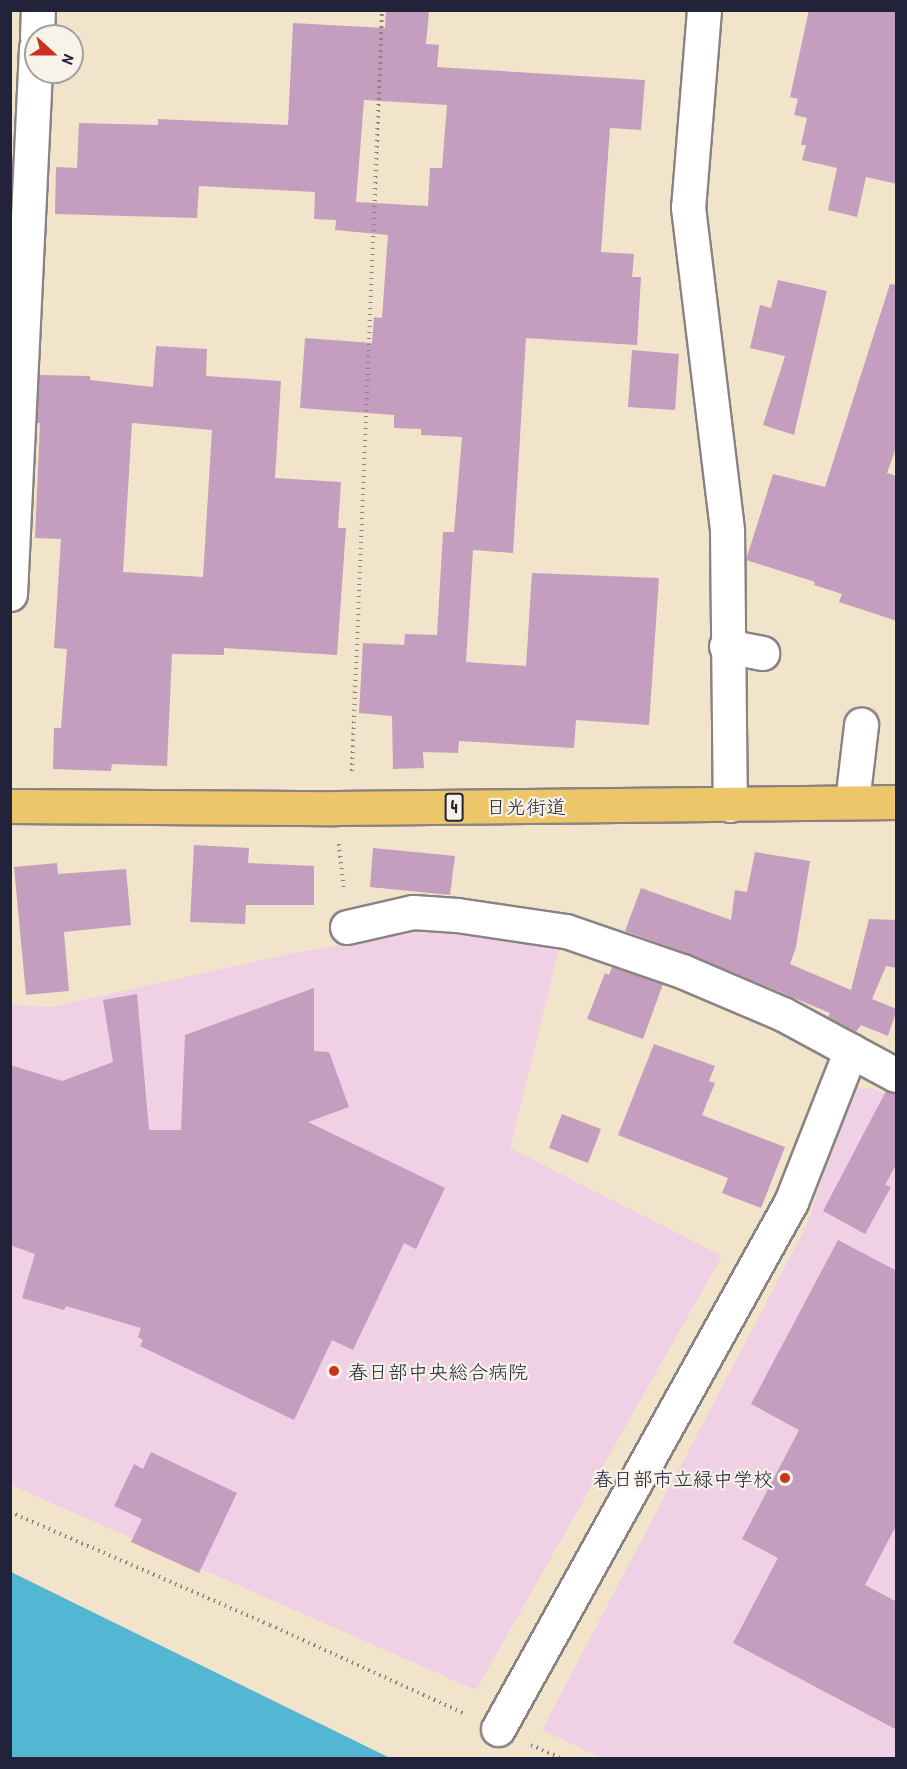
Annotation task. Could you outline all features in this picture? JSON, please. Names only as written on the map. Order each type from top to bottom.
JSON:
[{"type":"highway","name":"日光街道","points":[[10,806],[344,821],[730,805],[897,802]]},
{"type":"street","points":[[704,10],[688,207],[727,531],[726,646],[730,805]]},
{"type":"street","points":[[10,594],[34,84]]},
{"type":"street","points":[[726,646],[762,653]]},
{"type":"street","points":[[852,802],[861,725]]},
{"type":"street","points":[[347,927],[413,912],[457,915],[566,931],[682,971],[783,1014],[897,1074]]},
{"type":"street","points":[[498,1729],[791,1202],[851,1050]]},
{"type":"path","points":[[347,927],[344,821],[382,10]]},
{"type":"path","points":[[10,1512],[270,1625],[560,1758]]},
{"type":"shaded area","name":"春日部中央総合病院","points":[[430,928],[562,936],[510,1148],[722,1256],[476,1690],[11,1485],[11,1005],[51,1007],[290,954]]},
{"type":"shaded area","name":"春日部市立緑中学校","points":[[872,1088],[896,1100],[896,1758],[602,1758],[542,1730],[806,1227],[852,1089]]},
{"type":"water","points":[[11,1572],[390,1758],[11,1758]]},
{"type":"building","points":[[386,10],[429,12],[426,44],[439,45],[437,67],[645,80],[641,130],[610,128],[601,252],[634,254],[632,277],[641,277],[637,345],[526,338],[513,553],[473,550],[466,662],[526,666],[532,573],[659,578],[649,725],[576,720],[574,748],[459,741],[458,753],[423,752],[424,768],[393,769],[392,716],[359,713],[363,643],[404,645],[405,634],[437,635],[443,532],[454,532],[462,437],[421,435],[421,429],[394,428],[394,415],[300,408],[305,338],[372,343],[374,317],[382,318],[388,235],[335,230],[336,220],[314,219],[315,192],[199,186],[197,218],[55,214],[56,167],[77,168],[79,123],[158,125],[158,119],[288,125],[293,23],[385,28]],"holes":[[[364,100],[447,105],[442,168],[430,168],[428,206],[356,202]]]},
{"type":"building","points":[[809,10],[897,10],[897,184],[866,177],[857,217],[828,210],[837,168],[802,160],[806,145],[801,145],[807,118],[794,115],[798,99],[790,97]]},
{"type":"building","points":[[778,280],[827,291],[794,435],[763,425],[785,356],[750,348],[760,305],[771,308]]},
{"type":"building","points":[[890,284],[897,285],[897,445],[887,473],[897,476],[897,621],[839,602],[842,594],[814,585],[815,582],[746,560],[773,474],[825,487]]},
{"type":"building","points":[[156,346],[207,349],[206,376],[281,381],[275,478],[341,482],[338,528],[346,528],[337,655],[224,648],[224,655],[172,654],[167,766],[112,764],[111,771],[53,769],[54,728],[61,728],[67,649],[54,648],[61,539],[35,538],[40,423],[37,423],[39,375],[90,376],[90,380],[153,387]],"holes":[[[132,423],[212,430],[203,577],[123,572]]]},
{"type":"building","points":[[632,350],[679,354],[675,410],[628,407]]},
{"type":"building","points":[[194,845],[249,848],[248,863],[314,866],[314,905],[246,905],[245,924],[190,922]]},
{"type":"building","points":[[373,848],[455,856],[450,895],[370,887]]},
{"type":"building","points":[[755,852],[810,861],[796,947],[790,964],[851,990],[869,919],[897,920],[897,968],[886,966],[872,999],[897,1009],[888,1036],[861,1025],[856,1032],[828,1017],[830,1013],[689,954],[625,931],[641,888],[731,920],[735,890],[747,892]]},
{"type":"building","points":[[57,863],[58,874],[126,869],[131,925],[64,932],[69,991],[26,995],[14,867]]},
{"type":"building","points":[[612,967],[663,984],[643,1039],[587,1019],[605,973],[609,975]]},
{"type":"building","points":[[314,988],[314,1051],[329,1052],[349,1107],[308,1122],[445,1188],[416,1249],[404,1243],[353,1350],[332,1340],[294,1420],[140,1346],[143,1340],[138,1337],[141,1328],[66,1306],[64,1310],[22,1298],[35,1254],[10,1245],[10,1065],[62,1081],[113,1062],[103,1000],[137,994],[149,1130],[181,1130],[185,1035]]},
{"type":"building","points":[[654,1044],[715,1066],[709,1081],[715,1083],[702,1115],[785,1147],[761,1208],[722,1193],[728,1178],[618,1135]]},
{"type":"building","points":[[886,1091],[897,1094],[897,1163],[885,1185],[891,1187],[865,1234],[823,1211]]},
{"type":"building","points":[[562,1114],[601,1129],[588,1163],[549,1148]]},
{"type":"building","points":[[838,1240],[897,1271],[897,1524],[865,1585],[897,1602],[897,1730],[733,1643],[778,1558],[742,1539],[799,1430],[751,1404]]},
{"type":"building","points":[[151,1452],[237,1493],[199,1573],[131,1542],[142,1519],[114,1506],[134,1464],[143,1469]]},
{"type":"place","name":"春日部中央総合病院","points":[[334,1371]]},
{"type":"place","name":"春日部市立緑中学校","points":[[785,1478]]}]
